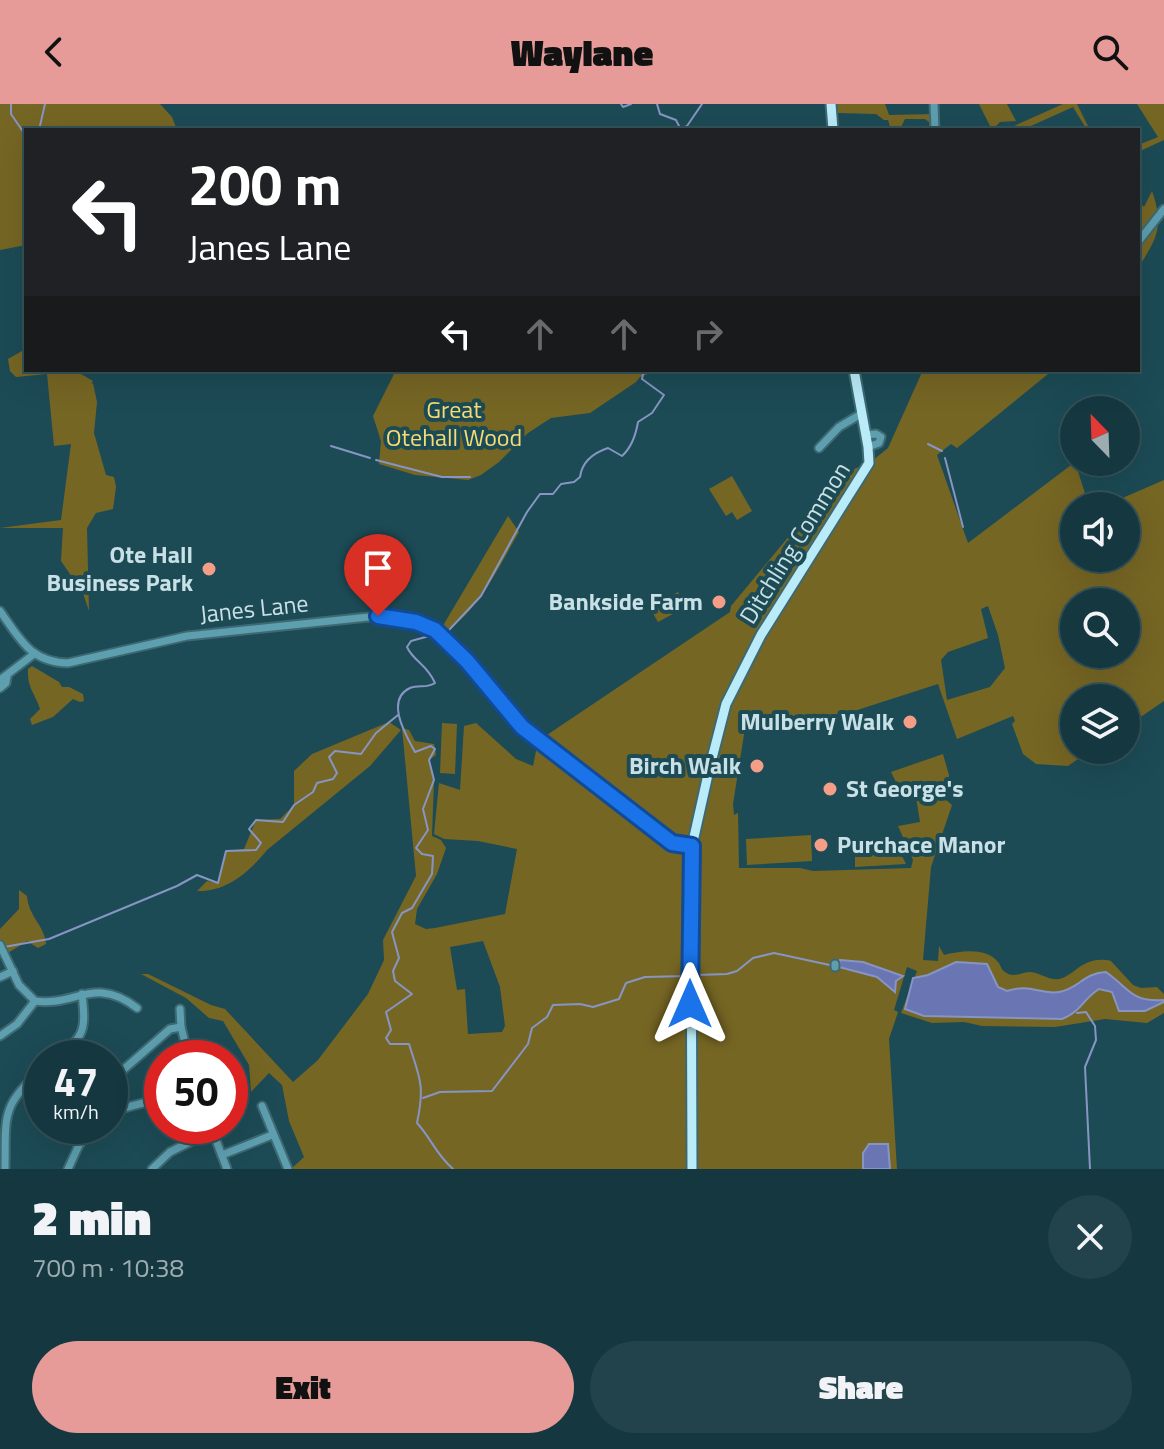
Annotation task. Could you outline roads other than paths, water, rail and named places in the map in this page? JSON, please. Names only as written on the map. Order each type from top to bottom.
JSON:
[{"type":"main road","points":[[831,104],[833,128]]},
{"type":"main road","name":"Ditchling Common","points":[[692,1169],[692,846],[726,704],[761,635],[869,463],[854,372]]},
{"type":"street","points":[[934,104],[935,128]]},
{"type":"street","points":[[1140,239],[1164,209]]},
{"type":"street","points":[[821,441],[861,414]]},
{"type":"street","points":[[0,611],[34,654],[3,678],[6,683],[0,688]]},
{"type":"street","name":"Janes Lane","points":[[34,654],[53,663],[68,663],[187,636],[378,616],[416,622],[432,628],[443,637],[522,727],[672,843],[692,846]]},
{"type":"street","points":[[2,947],[19,985],[35,1001],[82,994],[109,994],[125,999],[137,1008]]},
{"type":"street","points":[[0,977],[13,971]]},
{"type":"street","points":[[74,1040],[83,1031],[82,994]]},
{"type":"street","points":[[0,1036],[17,1024],[35,1001]]},
{"type":"street","points":[[180,1009],[184,1040]]},
{"type":"street","points":[[128,1066],[170,1029],[181,1027]]},
{"type":"street","points":[[5,1169],[8,1108],[24,1086]]},
{"type":"street","points":[[262,1106],[288,1169]]},
{"type":"street","points":[[222,1155],[272,1135]]},
{"type":"street","points":[[68,1169],[80,1144]]},
{"type":"street","points":[[157,1167],[170,1152],[186,1144]]},
{"type":"street","points":[[218,1144],[228,1169]]},
{"type":"water","points":[[840,960],[863,962],[903,976],[896,981],[895,992],[877,977],[839,967]]},
{"type":"water","points":[[956,962],[987,964],[998,987],[1007,991],[1022,988],[1059,992],[1092,975],[1106,972],[1137,997],[1164,1002],[1145,1011],[1119,1011],[1112,992],[1099,989],[1062,1019],[924,1016],[905,1009],[913,978],[928,975]]},
{"type":"water","points":[[869,1144],[888,1144],[890,1169],[863,1169],[863,1153]]},
{"type":"waterway","points":[[11,104],[11,114],[24,133]]},
{"type":"waterway","points":[[39,128],[45,104]]},
{"type":"waterway","points":[[621,104],[623,107],[631,104]]},
{"type":"waterway","points":[[657,104],[660,114],[676,120],[680,128]]},
{"type":"waterway","points":[[683,128],[702,104]]},
{"type":"waterway","points":[[443,631],[449,630],[481,596],[540,494],[553,494],[561,484],[574,482],[589,459],[603,450],[608,448],[622,456],[633,440],[638,422],[652,413],[664,395],[642,379],[646,372]]},
{"type":"waterway","points":[[928,444],[942,451]]},
{"type":"waterway","points":[[331,446],[370,458]]},
{"type":"waterway","points":[[945,458],[963,527]]},
{"type":"waterway","points":[[376,460],[442,477],[470,477]]},
{"type":"waterway","points":[[433,635],[411,641],[407,647],[435,683],[410,688],[402,694],[398,710],[415,752],[431,746],[435,749],[429,760],[434,780],[423,809],[428,830],[416,848],[422,854],[433,856],[432,874],[412,908],[402,913],[392,932],[399,958],[393,971],[395,981],[412,994],[386,1012],[391,1030],[386,1038],[390,1044],[409,1044],[420,1082],[417,1123],[453,1169]]},
{"type":"waterway","points":[[4,947],[49,939],[197,875],[218,883],[226,851],[256,850],[261,843],[249,829],[256,820],[283,822],[294,805],[313,792],[317,783],[333,779],[337,773],[329,757],[335,751],[361,754],[376,733],[398,715]]},
{"type":"waterway","points":[[696,975],[727,974],[737,971],[753,958],[774,953],[839,967]]},
{"type":"waterway","points":[[423,1098],[440,1092],[492,1091],[528,1044],[532,1028],[547,1017],[553,1005],[593,1007],[619,999],[626,983],[645,977],[686,976]]},
{"type":"waterway","points":[[1077,1013],[1086,1012],[1095,1026],[1096,1040],[1085,1067],[1090,1169]]},
{"type":"place","name":"Ote Hall Business Park","points":[[209,569]]},
{"type":"place","name":"Bankside Farm","points":[[719,602]]},
{"type":"place","name":"Mulberry Walk","points":[[910,722]]},
{"type":"place","name":"Birch Walk","points":[[757,766]]},
{"type":"place","name":"St George's","points":[[830,789]]},
{"type":"place","name":"Purchace Manor","points":[[821,845]]},
{"type":"park label","name":"Great Otehall Wood","points":[[454,424]]}]
